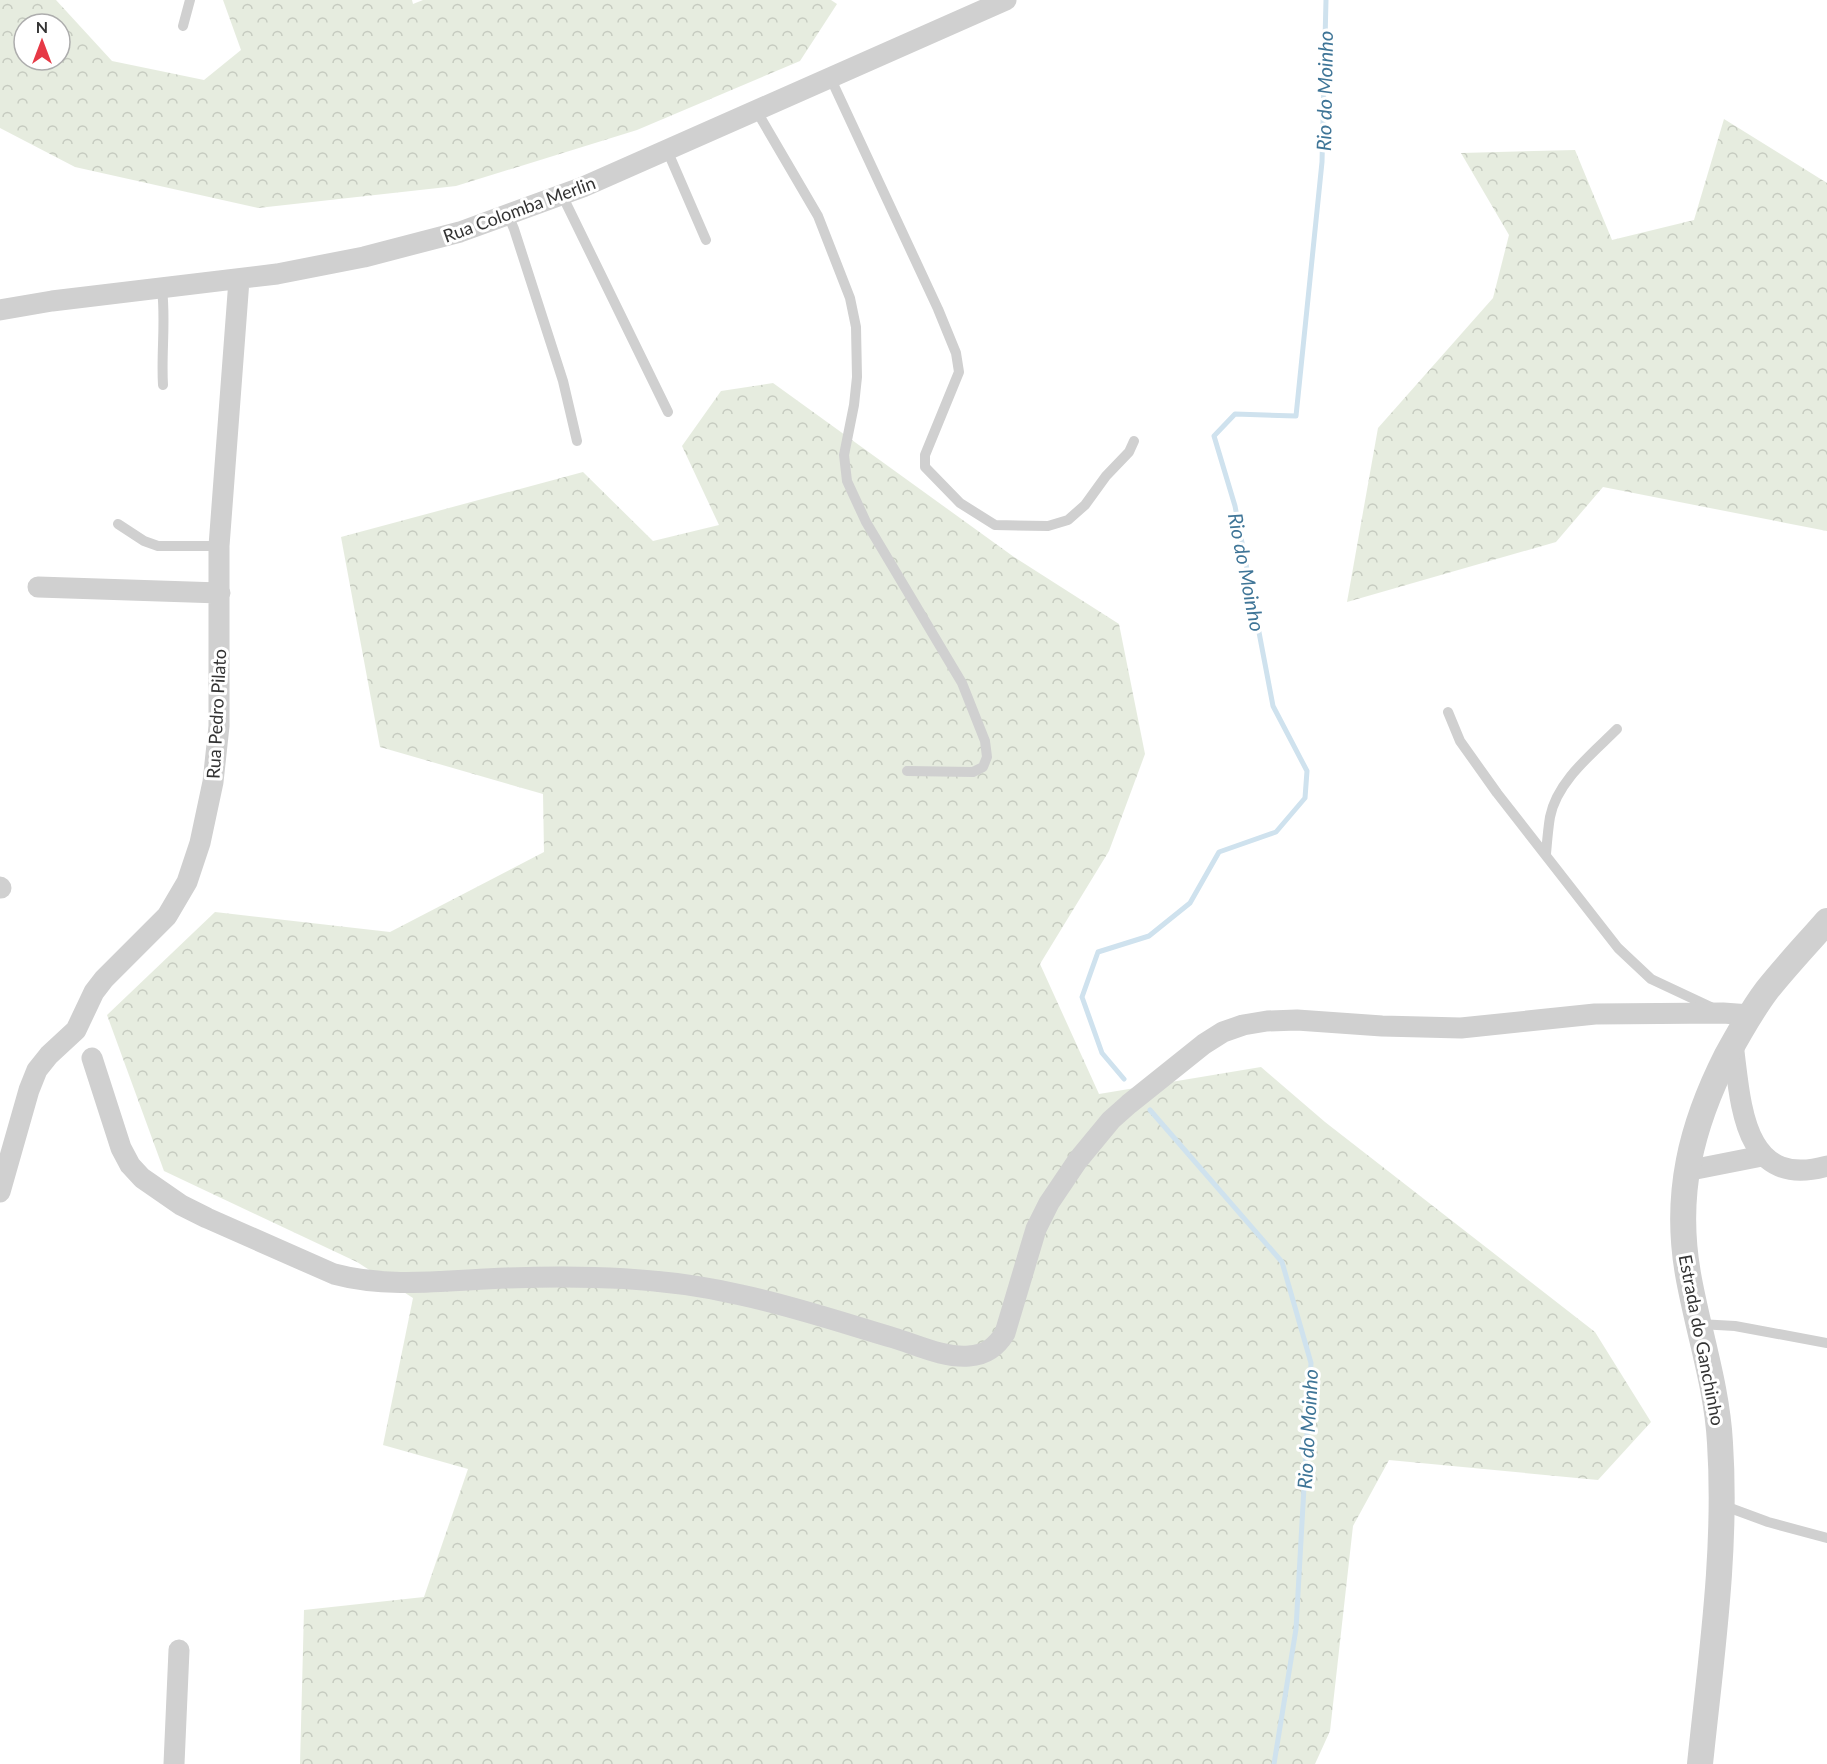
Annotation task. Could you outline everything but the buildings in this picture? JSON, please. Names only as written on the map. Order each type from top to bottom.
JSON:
[{"type":"street","name":"Rua Colomba Merlin","points":[[0,310],[52,301],[239,280],[317,267],[422,243],[508,216],[562,195],[1006,0]]},
{"type":"street","name":"Rua Pedro Pilato","points":[[0,1192],[29,1090],[37,1070],[49,1055],[76,1030],[94,992],[104,979],[167,916],[187,882],[200,843],[217,749],[220,698],[219,546],[239,280]]},
{"type":"street","points":[[38,587],[220,593]]},
{"type":"street","name":"Estrada do Ganchinho","points":[[1700,1764],[1718,1594],[1722,1472],[1718,1411],[1685,1250],[1686,1171],[1699,1118],[1733,1044],[1767,991],[1827,921]]},
{"type":"street","points":[[92,1058],[121,1149],[130,1165],[142,1178],[181,1205],[207,1218],[334,1274],[352,1279],[390,1282],[576,1276],[629,1278],[687,1285],[778,1303],[936,1351],[956,1356],[969,1356],[984,1353],[997,1346],[1005,1333],[1036,1229],[1049,1203],[1096,1136],[1129,1104],[1204,1044],[1223,1032],[1243,1025],[1267,1021],[1297,1020],[1382,1026],[1461,1028],[1595,1014],[1723,1013],[1750,1015]]},
{"type":"street","points":[[1733,1044],[1745,1114],[1751,1137],[1762,1156],[1774,1166],[1789,1171],[1800,1172],[1827,1167]]},
{"type":"street","points":[[1686,1171],[1762,1156]]},
{"type":"street","points":[[174,1764],[178,1650]]},
{"type":"lane","points":[[183,26],[190,0]]},
{"type":"lane","points":[[830,77],[938,309],[956,353],[959,372],[925,455],[925,467],[960,503],[995,525],[1048,526],[1068,520],[1085,505],[1106,476],[1129,452],[1134,441]]},
{"type":"lane","points":[[756,110],[818,216],[850,298],[856,327],[857,377],[844,455],[847,481],[866,522],[962,682],[985,741],[987,757],[983,767],[974,772],[906,771]]},
{"type":"lane","points":[[667,150],[705,240]]},
{"type":"lane","points":[[562,195],[668,412]]},
{"type":"lane","points":[[508,216],[563,381],[577,441]]},
{"type":"lane","points":[[162,289],[164,386]]},
{"type":"lane","points":[[118,524],[144,541],[158,546],[219,546]]},
{"type":"lane","points":[[1448,712],[1460,741],[1618,948],[1651,979],[1723,1013]]},
{"type":"lane","points":[[1546,854],[1550,815],[1561,791],[1577,770],[1617,729]]},
{"type":"lane","points":[[1699,1324],[1735,1326],[1827,1343]]},
{"type":"lane","points":[[1722,1505],[1768,1522],[1827,1538]]},
{"type":"green space","points":[[0,0],[56,0],[67,12],[12,12],[12,72],[72,72],[72,17],[112,61],[204,80],[241,50],[223,0],[412,0],[413,4],[423,0],[831,0],[837,4],[800,61],[637,130],[456,186],[258,208],[75,167],[0,128]]},
{"type":"green space","points":[[1724,119],[1827,183],[1827,531],[1603,487],[1556,542],[1347,602],[1378,428],[1493,298],[1509,235],[1461,153],[1575,150],[1612,240],[1694,220]]},
{"type":"green space","points":[[773,383],[1014,557],[1119,624],[1145,754],[1109,851],[1040,964],[1099,1094],[1261,1067],[1325,1122],[1595,1332],[1651,1422],[1598,1480],[1389,1460],[1353,1526],[1330,1731],[1315,1764],[300,1764],[304,1610],[424,1597],[468,1469],[383,1445],[413,1298],[357,1262],[164,1171],[107,1015],[215,912],[390,932],[544,852],[543,794],[380,747],[341,537],[583,472],[653,541],[719,525],[682,446],[721,391]]},
{"type":"waterway","name":"Rio do Moinho","points":[[1124,1079],[1102,1053],[1082,997],[1098,952],[1149,936],[1190,903],[1219,852],[1276,832],[1305,798],[1307,771],[1273,706],[1235,506],[1214,436],[1235,414],[1296,416],[1322,162],[1326,0]]},
{"type":"waterway","name":"Rio do Moinho","points":[[1150,1110],[1282,1262],[1311,1363],[1296,1629],[1274,1764]]}]
